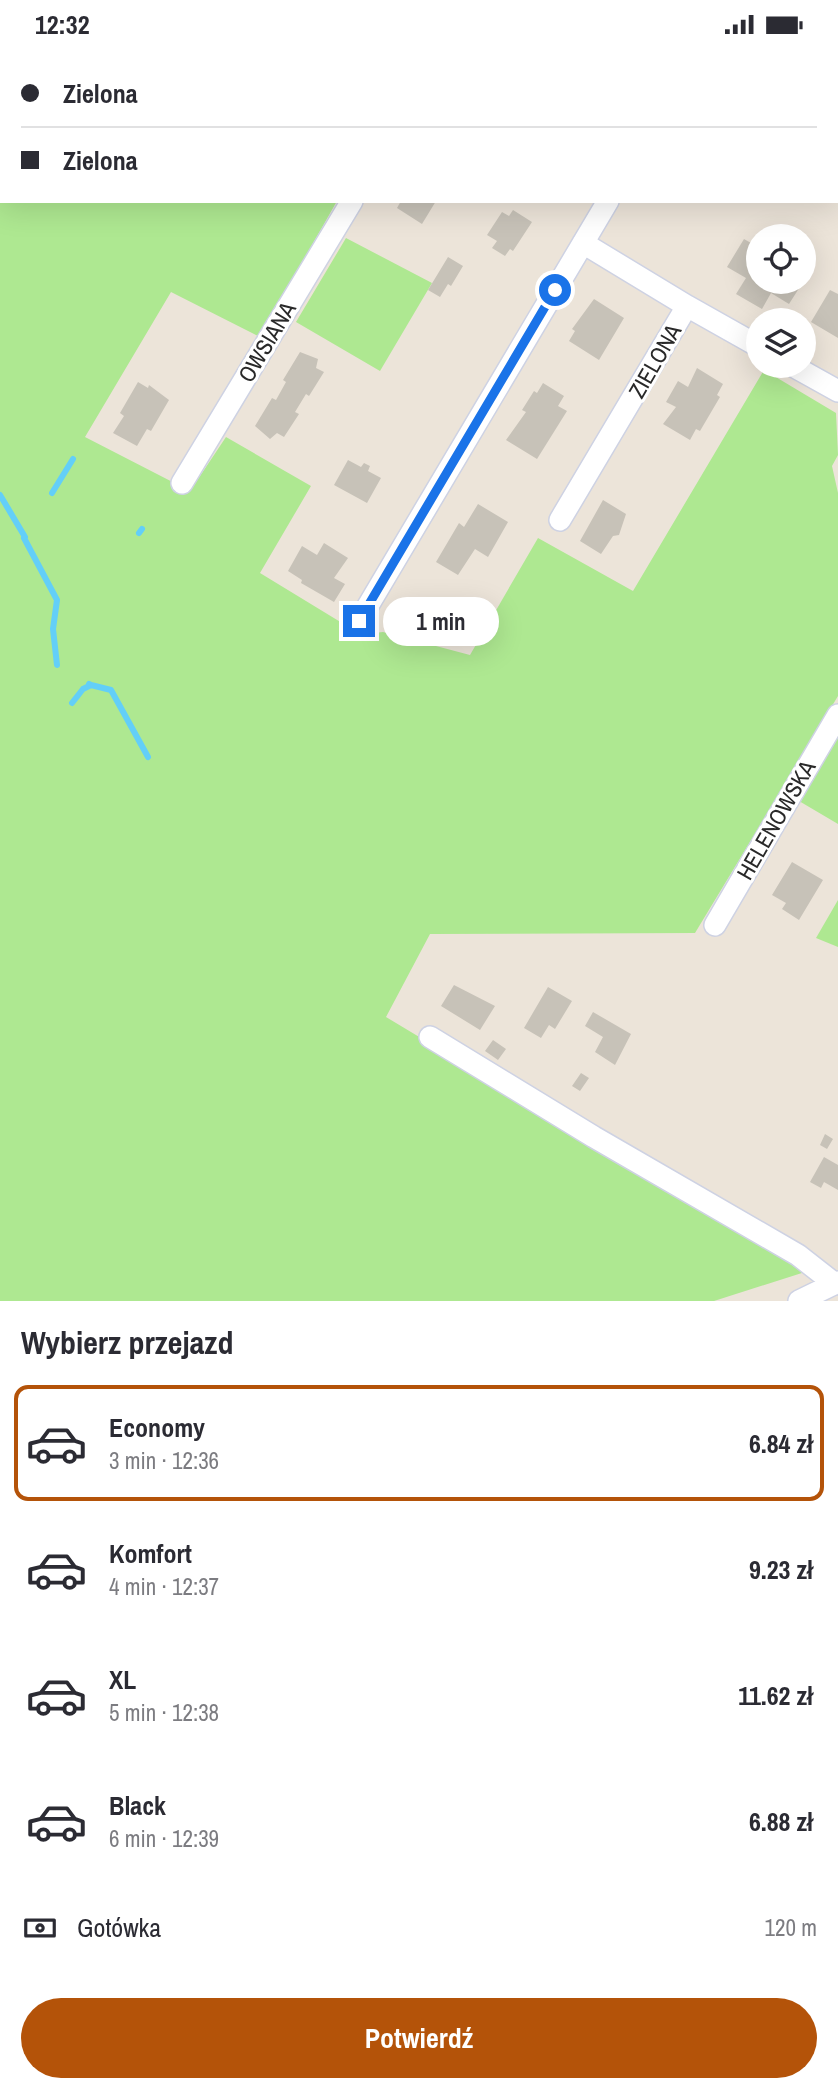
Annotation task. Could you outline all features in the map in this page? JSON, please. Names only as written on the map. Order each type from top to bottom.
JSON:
[{"type":"street","name":"OWSIANA","points":[[182,483],[351,203]]},
{"type":"street","points":[[359,621],[607,203]]},
{"type":"street","name":"ZIELONA","points":[[560,520],[687,306],[583,243]]},
{"type":"street","points":[[687,306],[746,339]]},
{"type":"street","points":[[815,378],[838,391]]},
{"type":"street","name":"HELENOWSKA","points":[[715,925],[838,715]]},
{"type":"street","points":[[430,1037],[594,1137],[798,1255],[836,1283],[799,1301]]},
{"type":"green space","points":[[0,203],[336,203],[260,337],[171,292],[85,437],[190,491],[226,437],[311,486],[260,573],[347,626],[356,635],[383,632],[470,655],[538,538],[633,591],[759,378],[777,378],[836,413],[838,455],[832,466],[838,493],[838,696],[695,933],[430,934],[386,1017],[801,1266],[805,1272],[714,1301],[0,1301]]},
{"type":"green space","points":[[346,238],[432,283],[380,371],[296,322]]},
{"type":"green space","points":[[838,736],[838,824],[799,801]]},
{"type":"green space","points":[[838,900],[838,947],[816,938]]},
{"type":"building","points":[[400,203],[435,203],[422,224],[397,208]]},
{"type":"building","points":[[513,210],[532,222],[513,251],[510,249],[505,256],[492,248],[497,241],[487,235],[502,212],[509,216]]},
{"type":"building","points":[[744,239],[746,240],[746,278],[727,267]]},
{"type":"building","points":[[448,257],[463,266],[451,286],[448,284],[440,297],[428,290]]},
{"type":"building","points":[[746,278],[746,294],[770,294],[760,308],[736,294]]},
{"type":"building","points":[[830,290],[838,294],[838,338],[816,325],[816,314]]},
{"type":"building","points":[[773,294],[795,294],[789,304]]},
{"type":"building","points":[[594,299],[624,318],[599,360],[569,341],[575,331],[572,329]]},
{"type":"building","points":[[300,352],[318,359],[316,368],[324,372],[309,396],[306,394],[295,412],[299,414],[284,437],[277,433],[270,439],[255,426],[272,398],[276,400],[286,382],[283,380]]},
{"type":"building","points":[[697,368],[723,384],[717,395],[720,397],[700,431],[696,429],[690,440],[663,424],[676,407],[666,402],[678,381],[688,387]]},
{"type":"building","points":[[138,382],[148,388],[149,385],[169,400],[151,431],[147,429],[137,446],[113,433],[124,416],[120,413]]},
{"type":"building","points":[[543,383],[564,396],[558,406],[567,411],[537,459],[506,440],[526,412],[522,410],[534,391],[537,393]]},
{"type":"building","points":[[348,460],[361,467],[364,463],[370,466],[368,471],[381,478],[367,503],[334,485]]},
{"type":"building","points":[[603,500],[626,514],[619,535],[613,536],[601,554],[580,541]]},
{"type":"building","points":[[478,504],[508,522],[488,557],[475,549],[458,575],[436,562],[459,523],[464,527]]},
{"type":"building","points":[[324,543],[348,558],[334,578],[345,584],[334,602],[301,583],[302,580],[288,571],[302,546],[317,555]]},
{"type":"building","points":[[792,862],[823,880],[799,920],[782,909],[786,903],[772,895]]},
{"type":"building","points":[[454,985],[495,1006],[480,1030],[441,1006]]},
{"type":"building","points":[[548,987],[572,1001],[555,1029],[549,1025],[541,1038],[524,1028]]},
{"type":"building","points":[[593,1012],[631,1034],[615,1065],[595,1052],[603,1037],[585,1026]]},
{"type":"building","points":[[493,1040],[506,1049],[498,1060],[485,1051]]},
{"type":"building","points":[[581,1073],[589,1078],[580,1091],[572,1086]]},
{"type":"building","points":[[825,1134],[833,1139],[827,1149],[820,1145]]},
{"type":"building","points":[[824,1157],[838,1165],[838,1190],[824,1182],[821,1188],[810,1182]]},
{"type":"waterway","points":[[52,493],[73,459]]},
{"type":"waterway","points":[[0,495],[25,537]]},
{"type":"waterway","points":[[139,533],[142,529]]},
{"type":"waterway","points":[[24,538],[57,600],[53,629],[57,665]]},
{"type":"waterway","points":[[72,703],[83,689],[91,685],[89,684]]},
{"type":"waterway","points":[[91,685],[111,690],[148,757]]},
{"type":"route","points":[[359,621],[555,290]]}]
